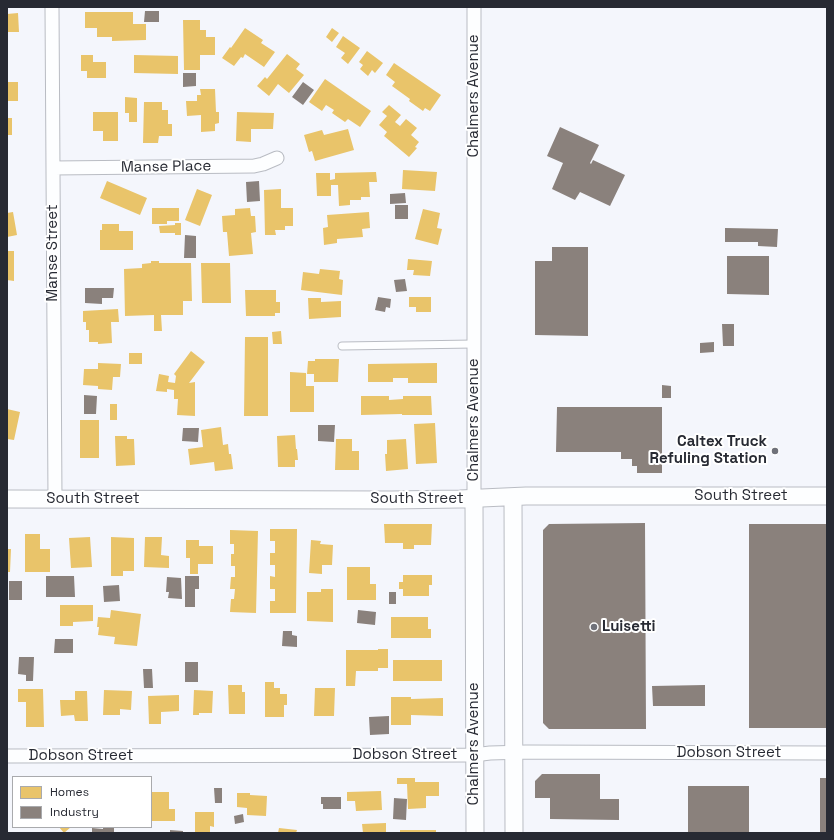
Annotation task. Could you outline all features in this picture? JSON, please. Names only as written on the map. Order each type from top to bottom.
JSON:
[{"type":"street","name":"Manse Street","points":[[52,7],[55,499]]},
{"type":"street","name":"Chalmers Avenue","points":[[474,7],[475,833]]},
{"type":"street","name":"Manse Place","points":[[53,168],[254,166],[277,158]]},
{"type":"street","name":"South Street","points":[[7,499],[474,499],[513,497],[827,496]]},
{"type":"street","points":[[513,497],[515,753],[514,833]]},
{"type":"street","name":"Dobson Street","points":[[7,756],[474,755],[490,753],[827,753]]},
{"type":"lane","points":[[342,346],[474,344]]},
{"type":"building: Homes","points":[[85,12],[133,12],[133,24],[146,24],[146,40],[112,41],[112,37],[97,37],[97,28],[85,28]]},
{"type":"building: Homes","points":[[18,13],[19,32],[7,32],[7,14]]},
{"type":"building: Homes","points":[[183,20],[200,20],[200,30],[206,30],[206,37],[215,37],[215,55],[200,55],[200,70],[184,70]]},
{"type":"building: Homes","points":[[245,28],[263,40],[261,43],[275,52],[264,67],[245,54],[243,58],[241,57],[234,66],[222,58]]},
{"type":"building: Homes","points":[[332,28],[339,33],[332,42],[326,37]]},
{"type":"building: Homes","points":[[343,36],[360,48],[348,64],[341,58],[345,53],[336,47]]},
{"type":"building: Homes","points":[[367,51],[383,63],[375,73],[372,70],[368,76],[360,69],[363,65],[359,62]]},
{"type":"building: Homes","points":[[287,54],[300,64],[296,69],[304,75],[289,93],[278,84],[269,96],[257,86],[265,77],[267,79]]},
{"type":"building: Homes","points":[[81,55],[93,55],[93,62],[106,62],[106,78],[87,78],[87,71],[81,71]]},
{"type":"building: Homes","points":[[134,55],[178,56],[178,74],[134,73]]},
{"type":"building: Homes","points":[[394,63],[441,95],[430,111],[425,108],[423,111],[392,86],[395,82],[386,75]]},
{"type":"building: Homes","points":[[325,79],[371,111],[360,127],[348,119],[345,122],[332,113],[334,110],[326,105],[322,111],[309,102]]},
{"type":"building: Homes","points":[[7,82],[18,82],[18,101],[7,101]]},
{"type":"building: Homes","points":[[200,89],[215,89],[216,112],[219,112],[219,123],[215,124],[215,131],[201,132],[201,115],[187,116],[186,101],[197,101],[197,95],[201,95]]},
{"type":"building: Homes","points":[[125,97],[137,98],[137,122],[129,122],[129,113],[125,113]]},
{"type":"building: Homes","points":[[144,102],[162,102],[162,110],[168,110],[168,124],[172,124],[172,136],[159,136],[158,143],[143,143]]},
{"type":"building: Homes","points":[[389,105],[401,115],[395,122],[400,126],[406,119],[417,128],[411,135],[419,142],[415,147],[417,148],[409,157],[384,136],[387,132],[379,125],[387,116],[382,112]]},
{"type":"building: Homes","points":[[93,112],[118,112],[118,141],[103,141],[103,131],[93,131]]},
{"type":"building: Homes","points":[[237,112],[274,113],[273,129],[251,129],[251,142],[236,141]]},
{"type":"building: Homes","points":[[7,118],[12,118],[12,135],[7,135]]},
{"type":"building: Homes","points":[[348,129],[354,150],[315,161],[312,151],[309,152],[304,135],[322,130],[324,135]]},
{"type":"building: Homes","points":[[403,170],[437,172],[435,191],[402,189]]},
{"type":"building: Homes","points":[[376,172],[377,182],[369,182],[370,197],[361,197],[361,200],[350,200],[350,205],[339,206],[338,185],[331,185],[331,196],[317,196],[316,173],[330,173],[330,180],[335,179],[335,173]]},
{"type":"building: Homes","points":[[107,181],[147,198],[140,215],[100,198]]},
{"type":"building: Homes","points":[[197,189],[212,195],[200,226],[185,220]]},
{"type":"building: Homes","points":[[281,189],[281,208],[293,208],[293,226],[285,226],[285,230],[275,230],[276,235],[265,235],[264,190]]},
{"type":"building: Homes","points":[[152,208],[179,208],[179,221],[167,221],[167,224],[152,224]]},
{"type":"building: Homes","points":[[250,208],[251,216],[255,216],[256,232],[251,233],[253,254],[229,256],[227,232],[223,232],[222,216],[235,215],[235,209]]},
{"type":"building: Homes","points":[[423,209],[440,213],[437,228],[442,229],[438,245],[415,239]]},
{"type":"building: Homes","points":[[13,212],[17,235],[7,237],[7,213]]},
{"type":"building: Homes","points":[[369,212],[370,228],[362,229],[363,237],[337,239],[337,243],[324,245],[323,228],[328,227],[327,215]]},
{"type":"building: Homes","points":[[175,223],[181,223],[181,235],[175,235],[175,233],[160,233],[159,226],[175,225]]},
{"type":"building: Homes","points":[[102,224],[119,224],[119,231],[133,231],[133,250],[100,250],[100,230],[102,230]]},
{"type":"building: Homes","points":[[7,251],[14,251],[14,281],[7,280]]},
{"type":"building: Homes","points":[[408,259],[432,261],[430,276],[413,275],[414,270],[407,270]]},
{"type":"building: Homes","points":[[151,261],[159,261],[159,263],[191,263],[192,301],[183,301],[183,315],[161,315],[162,331],[154,331],[154,315],[125,316],[124,269],[142,268],[142,264],[151,263]]},
{"type":"building: Homes","points":[[201,263],[230,263],[231,303],[202,303]]},
{"type":"building: Homes","points":[[320,269],[340,271],[339,279],[343,280],[342,295],[301,290],[303,272],[319,274]]},
{"type":"building: Homes","points":[[245,290],[276,290],[276,302],[280,302],[280,313],[275,313],[275,316],[246,316]]},
{"type":"building: Homes","points":[[409,297],[431,297],[431,312],[416,312],[416,307],[409,307]]},
{"type":"building: Homes","points":[[308,298],[321,298],[321,302],[341,301],[341,317],[309,319]]},
{"type":"building: Homes","points":[[118,309],[119,322],[111,322],[112,343],[98,344],[98,342],[89,342],[89,330],[86,330],[86,322],[83,322],[83,311]]},
{"type":"building: Homes","points":[[281,331],[282,344],[273,344],[272,332]]},
{"type":"building: Homes","points":[[245,337],[268,337],[268,416],[244,416]]},
{"type":"building: Homes","points":[[191,351],[205,362],[189,383],[195,382],[195,416],[177,415],[178,399],[174,399],[174,390],[167,389],[167,392],[156,391],[159,374],[169,376],[168,382],[175,383],[176,376],[174,374]]},
{"type":"building: Homes","points":[[129,353],[142,353],[142,364],[129,364]]},
{"type":"building: Homes","points":[[315,359],[339,359],[338,382],[314,382],[314,374],[307,374],[308,361],[315,361]]},
{"type":"building: Homes","points":[[98,363],[121,364],[120,377],[113,377],[112,390],[98,389],[98,386],[83,385],[84,369],[98,369]]},
{"type":"building: Homes","points":[[437,363],[437,383],[408,383],[408,378],[393,378],[393,382],[368,382],[368,364]]},
{"type":"building: Homes","points":[[290,372],[306,373],[306,386],[314,386],[314,412],[290,412]]},
{"type":"building: Homes","points":[[361,396],[389,396],[389,400],[403,399],[403,396],[431,396],[432,415],[361,415]]},
{"type":"building: Homes","points":[[110,404],[117,404],[117,420],[110,420]]},
{"type":"building: Homes","points":[[7,409],[20,412],[14,440],[7,439]]},
{"type":"building: Homes","points":[[80,420],[99,420],[99,458],[80,458]]},
{"type":"building: Homes","points":[[435,423],[437,463],[416,464],[414,424]]},
{"type":"building: Homes","points":[[221,427],[223,445],[228,444],[233,469],[215,471],[214,462],[190,465],[188,449],[203,447],[201,430]]},
{"type":"building: Homes","points":[[295,435],[298,460],[295,460],[295,467],[278,467],[277,436]]},
{"type":"building: Homes","points":[[115,436],[127,436],[127,439],[134,439],[135,465],[116,466]]},
{"type":"building: Homes","points":[[336,439],[352,439],[352,451],[359,451],[359,470],[335,470]]},
{"type":"building: Homes","points":[[406,439],[408,469],[386,471],[385,454],[387,454],[387,440]]},
{"type":"building: Homes","points":[[384,524],[432,524],[431,545],[414,545],[414,549],[403,549],[403,543],[385,543]]},
{"type":"building: Homes","points":[[270,529],[297,529],[296,613],[270,613],[270,601],[275,601],[275,589],[270,589],[270,576],[275,577],[275,565],[270,565],[270,553],[275,553],[275,541],[270,541]]},
{"type":"building: Homes","points":[[230,530],[258,531],[256,613],[230,612],[231,599],[234,599],[235,589],[230,589],[231,577],[235,577],[235,566],[231,566],[231,554],[234,554],[234,544],[230,544]]},
{"type":"building: Homes","points":[[25,534],[40,534],[40,549],[50,549],[50,572],[25,572]]},
{"type":"building: Homes","points":[[90,537],[92,567],[71,568],[69,538]]},
{"type":"building: Homes","points":[[111,537],[134,538],[134,571],[123,571],[123,576],[111,576]]},
{"type":"building: Homes","points":[[145,537],[162,537],[161,555],[169,556],[169,568],[144,567]]},
{"type":"building: Homes","points":[[186,540],[199,540],[199,546],[213,546],[213,564],[198,564],[198,574],[190,574],[190,558],[186,558]]},
{"type":"building: Homes","points":[[311,540],[321,541],[320,544],[333,545],[332,565],[322,565],[322,574],[309,573]]},
{"type":"building: Homes","points":[[7,549],[11,549],[10,572],[7,572]]},
{"type":"building: Homes","points":[[347,567],[370,567],[370,584],[376,584],[376,600],[347,600]]},
{"type":"building: Homes","points":[[403,575],[432,575],[432,585],[429,585],[429,596],[403,596],[403,589],[399,589],[399,582],[403,582]]},
{"type":"building: Homes","points":[[321,589],[333,589],[333,622],[307,621],[307,592],[321,592]]},
{"type":"building: Homes","points":[[60,605],[93,605],[93,621],[73,622],[73,626],[60,626]]},
{"type":"building: Homes","points":[[111,610],[141,614],[137,646],[114,644],[115,637],[98,635],[98,617],[110,618]]},
{"type":"building: Homes","points":[[391,617],[428,617],[428,629],[431,629],[431,638],[391,638]]},
{"type":"building: Homes","points":[[388,649],[388,668],[378,668],[378,671],[356,671],[355,686],[346,686],[346,650]]},
{"type":"building: Homes","points":[[393,660],[442,660],[442,681],[393,681]]},
{"type":"building: Homes","points":[[265,682],[274,682],[274,688],[280,688],[280,694],[287,694],[287,705],[284,705],[284,717],[265,717]]},
{"type":"building: Homes","points":[[228,685],[242,685],[242,692],[245,692],[245,714],[229,714]]},
{"type":"building: Homes","points":[[315,688],[335,688],[334,716],[314,716]]},
{"type":"building: Homes","points":[[18,689],[43,689],[44,727],[26,727],[26,702],[18,702]]},
{"type":"building: Homes","points":[[104,690],[132,691],[131,710],[120,709],[120,715],[103,715]]},
{"type":"building: Homes","points":[[194,690],[213,691],[212,713],[199,713],[199,715],[193,715]]},
{"type":"building: Homes","points":[[75,691],[87,691],[88,721],[75,721],[74,715],[61,716],[60,700],[75,700]]},
{"type":"building: Homes","points":[[179,695],[179,711],[161,712],[161,724],[149,724],[148,696]]},
{"type":"building: Homes","points":[[391,697],[411,697],[411,699],[443,698],[443,716],[411,715],[411,725],[391,725]]},
{"type":"building: Homes","points":[[397,778],[415,778],[415,782],[439,782],[439,796],[426,796],[426,808],[408,809],[407,784],[397,784]]},
{"type":"building: Homes","points":[[381,791],[382,810],[356,811],[355,801],[347,801],[347,792]]},
{"type":"building: Homes","points":[[152,792],[169,792],[169,809],[175,809],[175,821],[152,821]]},
{"type":"building: Homes","points":[[237,793],[250,793],[250,795],[267,796],[266,816],[247,815],[247,808],[237,807]]},
{"type":"building: Homes","points":[[195,812],[214,812],[214,827],[210,826],[210,833],[195,833]]},
{"type":"building: Homes","points":[[386,823],[386,833],[363,833],[362,824]]},
{"type":"building: Homes","points":[[60,828],[70,828],[64,833]]},
{"type":"building: Homes","points":[[279,828],[297,830],[296,833],[278,833]]},
{"type":"building: Homes","points":[[400,830],[436,830],[436,833],[400,833]]},
{"type":"building: Industry","points":[[145,11],[159,11],[159,22],[144,22]]},
{"type":"building: Industry","points":[[183,73],[196,73],[196,86],[183,87]]},
{"type":"building: Industry","points":[[303,82],[314,90],[303,105],[292,97]]},
{"type":"building: Industry","points":[[560,127],[599,145],[590,163],[591,164],[593,160],[625,175],[610,206],[580,192],[575,200],[552,189],[563,163],[547,156]]},
{"type":"building: Industry","points":[[259,181],[260,201],[247,202],[246,182]]},
{"type":"building: Industry","points":[[405,193],[406,203],[390,204],[390,194]]},
{"type":"building: Industry","points":[[395,205],[408,205],[408,219],[395,219]]},
{"type":"building: Industry","points":[[725,228],[778,229],[777,247],[758,246],[758,242],[725,242]]},
{"type":"building: Industry","points":[[185,235],[196,236],[196,258],[184,258]]},
{"type":"building: Industry","points":[[552,247],[588,247],[588,336],[535,335],[535,261],[552,261]]},
{"type":"building: Industry","points":[[727,256],[769,256],[769,295],[727,294]]},
{"type":"building: Industry","points":[[405,279],[407,291],[396,292],[394,280]]},
{"type":"building: Industry","points":[[85,288],[114,288],[113,298],[102,298],[102,304],[85,303]]},
{"type":"building: Industry","points":[[378,297],[391,299],[390,308],[386,307],[385,312],[375,310]]},
{"type":"building: Industry","points":[[722,324],[734,324],[734,346],[723,346]]},
{"type":"building: Industry","points":[[714,342],[714,352],[700,353],[700,343]]},
{"type":"building: Industry","points":[[662,385],[671,386],[671,398],[662,398]]},
{"type":"building: Industry","points":[[84,395],[97,396],[96,414],[84,414]]},
{"type":"building: Industry","points":[[557,407],[662,407],[662,473],[637,473],[637,466],[632,466],[632,459],[621,459],[621,452],[556,452]]},
{"type":"building: Industry","points":[[318,425],[335,425],[334,442],[318,441]]},
{"type":"building: Industry","points":[[183,428],[199,428],[198,442],[182,441]]},
{"type":"building: Industry","name":"Luisetti","points":[[645,523],[646,729],[549,729],[543,723],[543,530],[549,524]]},
{"type":"building: Industry","points":[[749,524],[827,524],[827,728],[749,728]]},
{"type":"building: Industry","points":[[46,576],[74,576],[75,597],[46,597]]},
{"type":"building: Industry","points":[[185,576],[199,576],[199,589],[195,589],[195,607],[185,607]]},
{"type":"building: Industry","points":[[167,577],[181,578],[182,599],[168,598],[169,592],[166,592]]},
{"type":"building: Industry","points":[[9,581],[22,581],[22,600],[9,600]]},
{"type":"building: Industry","points":[[119,585],[120,601],[104,602],[103,586]]},
{"type":"building: Industry","points":[[389,592],[396,592],[396,604],[389,604]]},
{"type":"building: Industry","points":[[358,610],[376,612],[375,625],[357,623]]},
{"type":"building: Industry","points":[[283,631],[292,631],[292,635],[297,636],[297,647],[282,646]]},
{"type":"building: Industry","points":[[55,639],[73,639],[73,653],[54,653]]},
{"type":"building: Industry","points":[[19,657],[34,657],[33,681],[26,681],[26,675],[18,674]]},
{"type":"building: Industry","points":[[185,662],[198,662],[198,682],[185,682]]},
{"type":"building: Industry","points":[[143,669],[152,669],[153,688],[144,688]]},
{"type":"building: Industry","points":[[705,685],[705,706],[653,706],[652,686]]},
{"type":"building: Industry","points":[[389,716],[389,734],[370,735],[369,717]]},
{"type":"building: Industry","points":[[542,774],[600,774],[600,799],[619,799],[619,820],[550,819],[550,798],[535,798],[535,781]]},
{"type":"building: Industry","points":[[820,778],[827,778],[827,833],[820,833]]},
{"type":"building: Industry","points":[[688,786],[749,786],[749,833],[688,833]]},
{"type":"building: Industry","points":[[214,788],[222,788],[222,803],[215,803]]},
{"type":"building: Industry","points":[[321,797],[341,797],[341,809],[323,809]]},
{"type":"building: Industry","points":[[394,798],[407,799],[406,820],[393,819]]},
{"type":"building: Industry","points":[[243,814],[244,822],[235,824],[234,816]]},
{"type":"building: Industry","points":[[92,828],[114,828],[114,833],[92,833]]},
{"type":"building: Industry","points":[[170,830],[183,831],[183,833],[170,833]]},
{"type":"place","name":"Caltex Truck Refuling Station","points":[[775,451]]},
{"type":"place","name":"Luisetti","points":[[594,627]]}]
